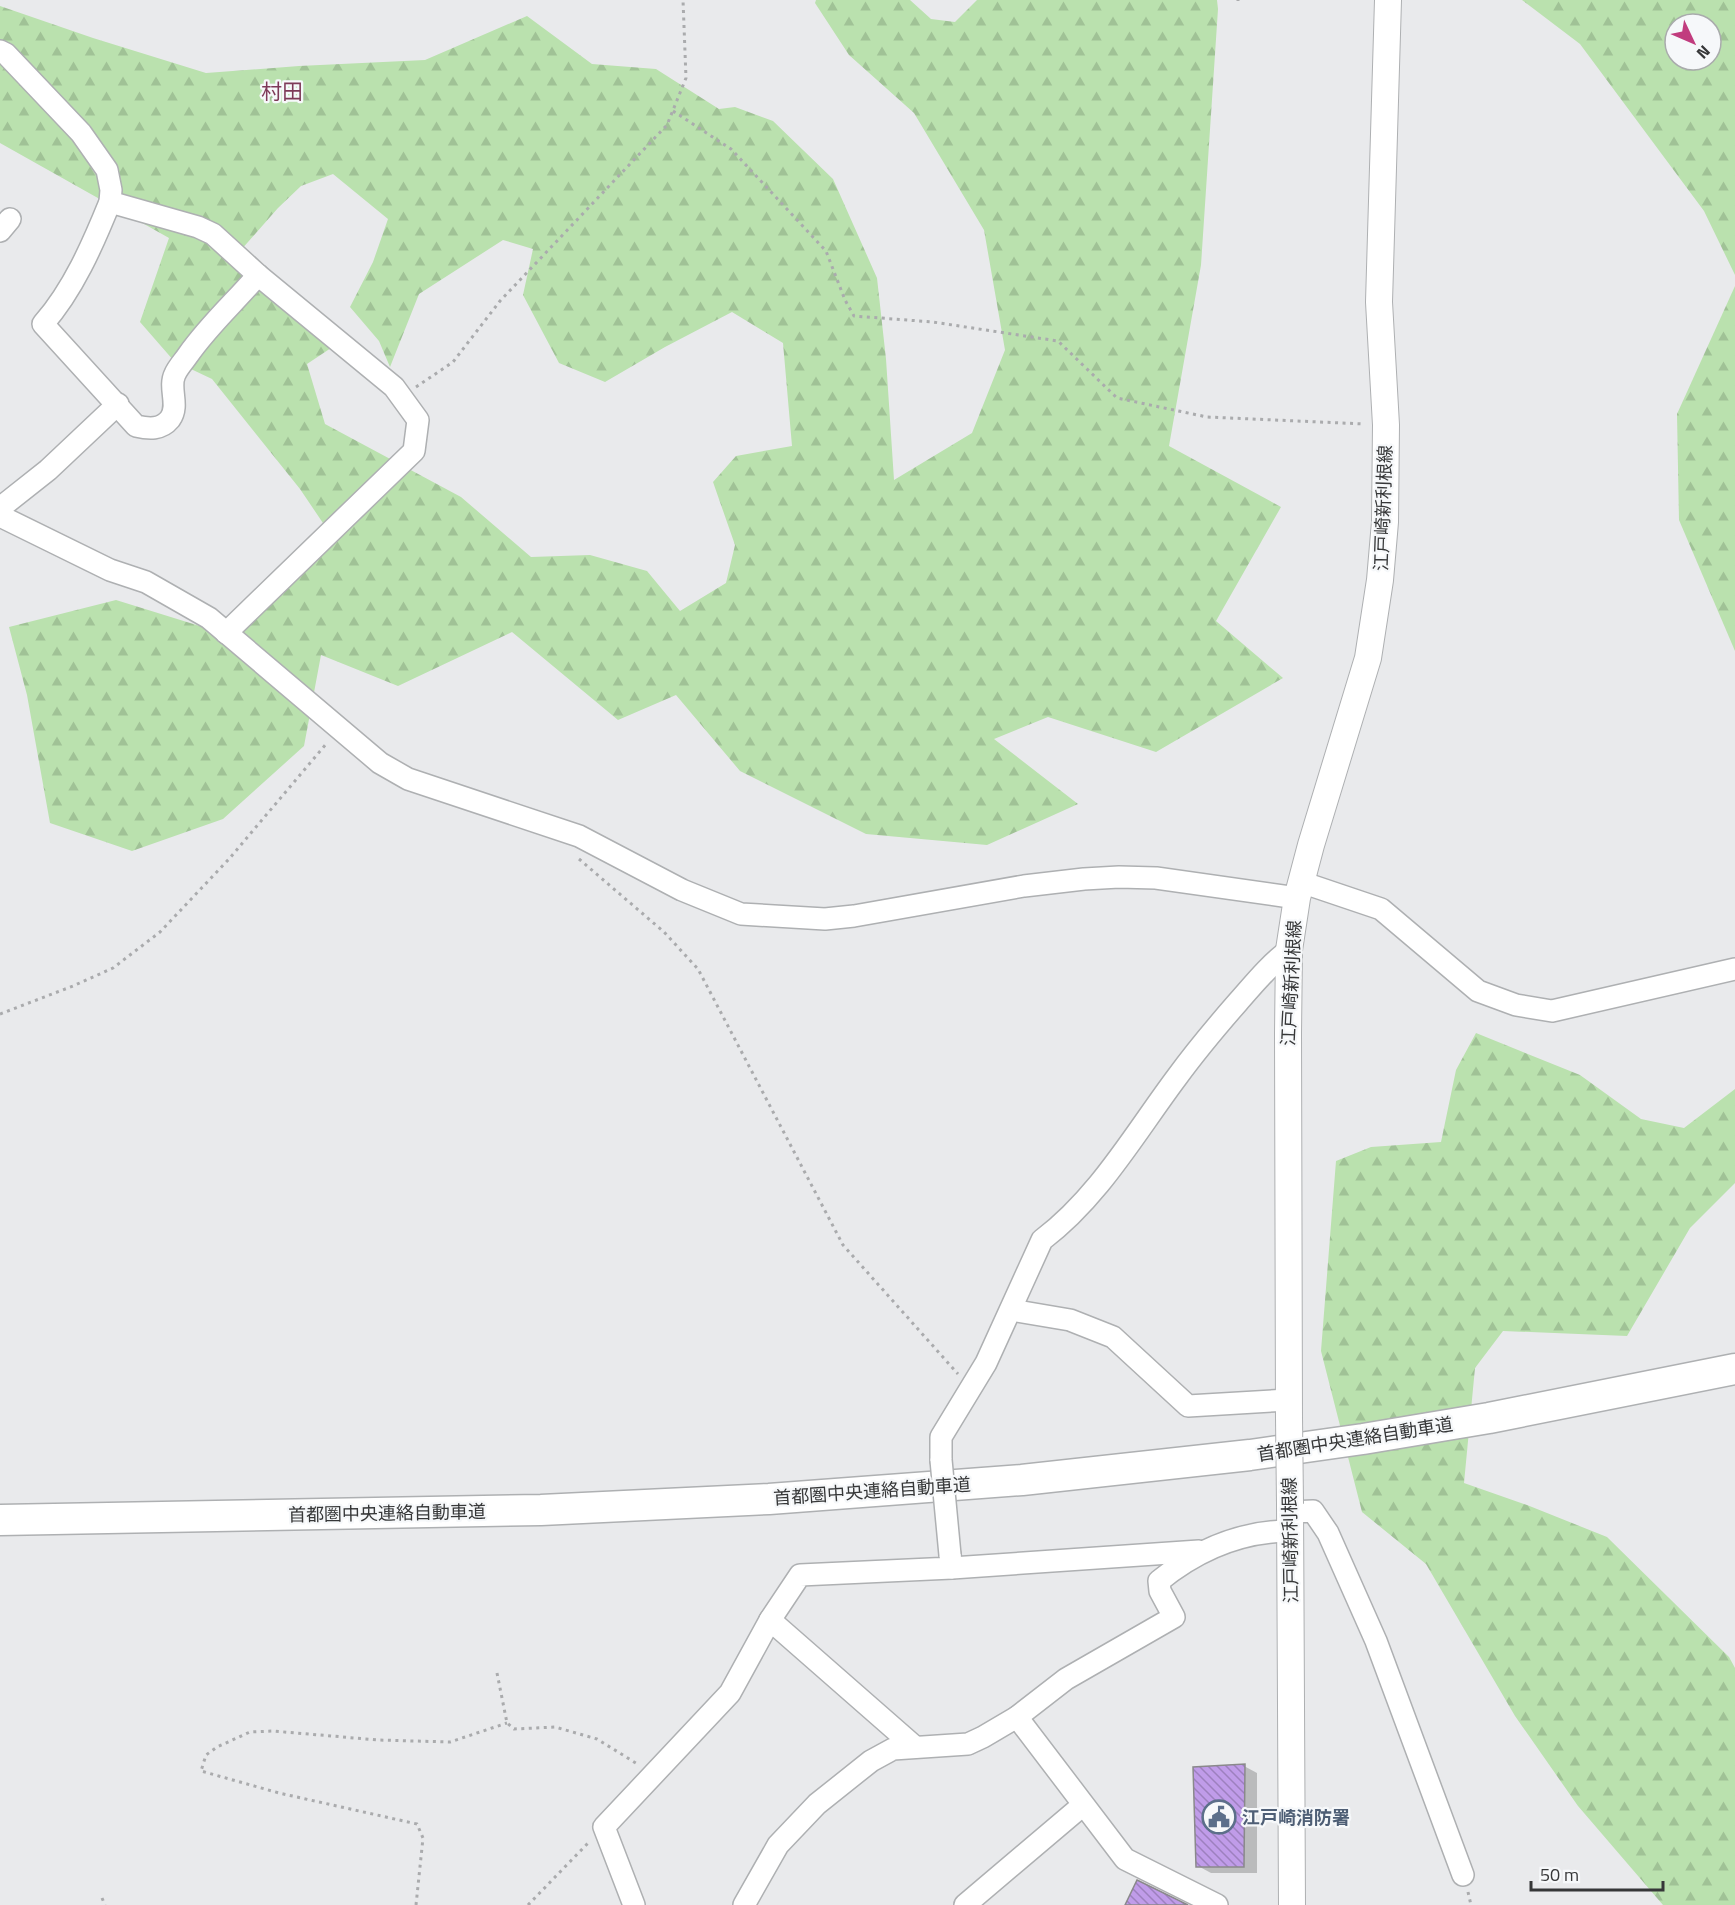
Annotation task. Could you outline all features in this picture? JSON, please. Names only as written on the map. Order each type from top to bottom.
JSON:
[{"type":"highway","name":"首都圏中央連絡自動車道","points":[[0,1520],[541,1510],[769,1499],[1022,1480],[1250,1455],[1363,1439],[1490,1418],[1735,1369]]},
{"type":"main road","name":"江戸崎新利根線","points":[[1292,1905],[1288,1409],[1289,950],[1299,890],[1368,658],[1380,580],[1386,482],[1386,426],[1379,302],[1388,0]]},
{"type":"street","points":[[0,51],[6,54],[81,134],[107,170],[111,190],[110,202],[77,272],[51,316],[43,324],[136,426],[158,428],[170,419],[175,407],[174,375],[221,313],[258,275]]},
{"type":"street","points":[[110,202],[198,227],[213,234],[258,275],[394,387],[418,420],[414,451],[226,633]]},
{"type":"street","points":[[0,508],[48,470],[118,404]]},
{"type":"street","points":[[0,516],[110,570],[146,582],[209,618],[380,763],[408,779],[579,836],[682,890],[741,914],[825,919],[855,916],[1024,886],[1084,879],[1156,878],[1299,890],[1382,909],[1478,991],[1516,1005],[1552,1011],[1735,969]]},
{"type":"street","points":[[951,1561],[941,1460],[941,1437],[986,1363],[1042,1240],[1060,1227],[1111,1171],[1176,1077],[1217,1026],[1273,962],[1289,950]]},
{"type":"street","points":[[1011,1310],[1070,1320],[1113,1337],[1188,1406],[1288,1409]]},
{"type":"street","points":[[744,1905],[778,1845],[817,1804],[878,1757],[892,1749],[968,1744],[1017,1717],[1066,1679],[1174,1617],[1160,1591],[1159,1581],[1190,1558],[1202,1551],[1258,1533],[1290,1516],[1313,1511],[1328,1533],[1376,1641],[1463,1875]]},
{"type":"street","points":[[634,1905],[604,1827],[730,1693],[770,1620],[800,1575],[951,1561],[1202,1551]]},
{"type":"street","points":[[770,1620],[915,1747]]},
{"type":"street","points":[[1017,1717],[1125,1859],[1217,1905]]},
{"type":"street","points":[[965,1905],[1083,1805]]},
{"type":"path","points":[[402,398],[453,362],[500,301],[666,125],[686,78],[683,0]]},
{"type":"path","points":[[673,111],[731,149],[826,251],[845,300],[854,316],[933,322],[1058,341],[1117,398],[1207,417],[1386,426]]},
{"type":"path","points":[[0,1014],[113,968],[160,932],[229,859],[339,728]]},
{"type":"path","points":[[579,836],[571,852],[664,932],[698,969],[843,1245],[971,1388]]},
{"type":"path","points":[[497,1673],[507,1723],[514,1729],[555,1727],[597,1739],[642,1766],[657,1772]]},
{"type":"path","points":[[416,1905],[423,1838],[417,1824],[279,1793],[201,1771],[206,1755],[217,1747],[250,1732],[273,1731],[378,1740],[450,1742],[507,1723]]},
{"type":"path","points":[[528,1905],[604,1827]]},
{"type":"path","points":[[102,1898],[105,1905]]},
{"type":"green space","points":[[816,0],[910,0],[931,19],[955,22],[977,0],[1217,0],[1201,265],[1169,446],[1281,507],[1216,621],[1283,678],[1156,752],[1048,717],[994,739],[1078,804],[987,845],[866,834],[740,771],[676,695],[618,720],[512,632],[398,686],[321,655],[304,746],[223,819],[132,851],[50,823],[27,695],[9,627],[116,600],[219,632],[327,529],[300,489],[212,379],[174,361],[140,322],[169,238],[0,143],[0,6],[206,73],[425,60],[527,16],[592,64],[656,69],[719,109],[735,107],[773,121],[833,179],[877,278],[886,359],[894,480],[972,433],[1005,350],[984,230],[914,113],[849,55],[815,3]],"holes":[[[333,174],[388,219],[373,262],[350,307],[379,341],[390,367],[419,294],[503,240],[533,249],[523,295],[559,363],[605,382],[732,312],[783,343],[792,446],[736,456],[713,482],[735,545],[726,583],[680,611],[647,571],[590,555],[531,557],[461,497],[325,424],[307,364],[334,346],[240,251],[301,186]]]},
{"type":"green space","points":[[1522,0],[1735,0],[1735,275],[1704,211],[1580,44]]},
{"type":"green space","points":[[1735,286],[1735,651],[1679,520],[1677,414]]},
{"type":"green space","points":[[1476,1033],[1580,1075],[1641,1119],[1684,1128],[1735,1089],[1735,1183],[1690,1228],[1627,1336],[1503,1331],[1475,1368],[1464,1483],[1607,1537],[1729,1657],[1735,1668],[1735,1905],[1663,1905],[1578,1806],[1515,1716],[1426,1564],[1362,1512],[1321,1351],[1336,1161],[1371,1147],[1441,1142],[1456,1070]]},
{"type":"building","name":"江戸崎消防署","points":[[1245,1764],[1244,1867],[1196,1867],[1193,1767]]},
{"type":"building","points":[[1137,1880],[1188,1905],[1125,1905]]},
{"type":"place","name":"江戸崎消防署","points":[[1219,1817]]},
{"type":"district","name":"村田","points":[[282,91]]}]
